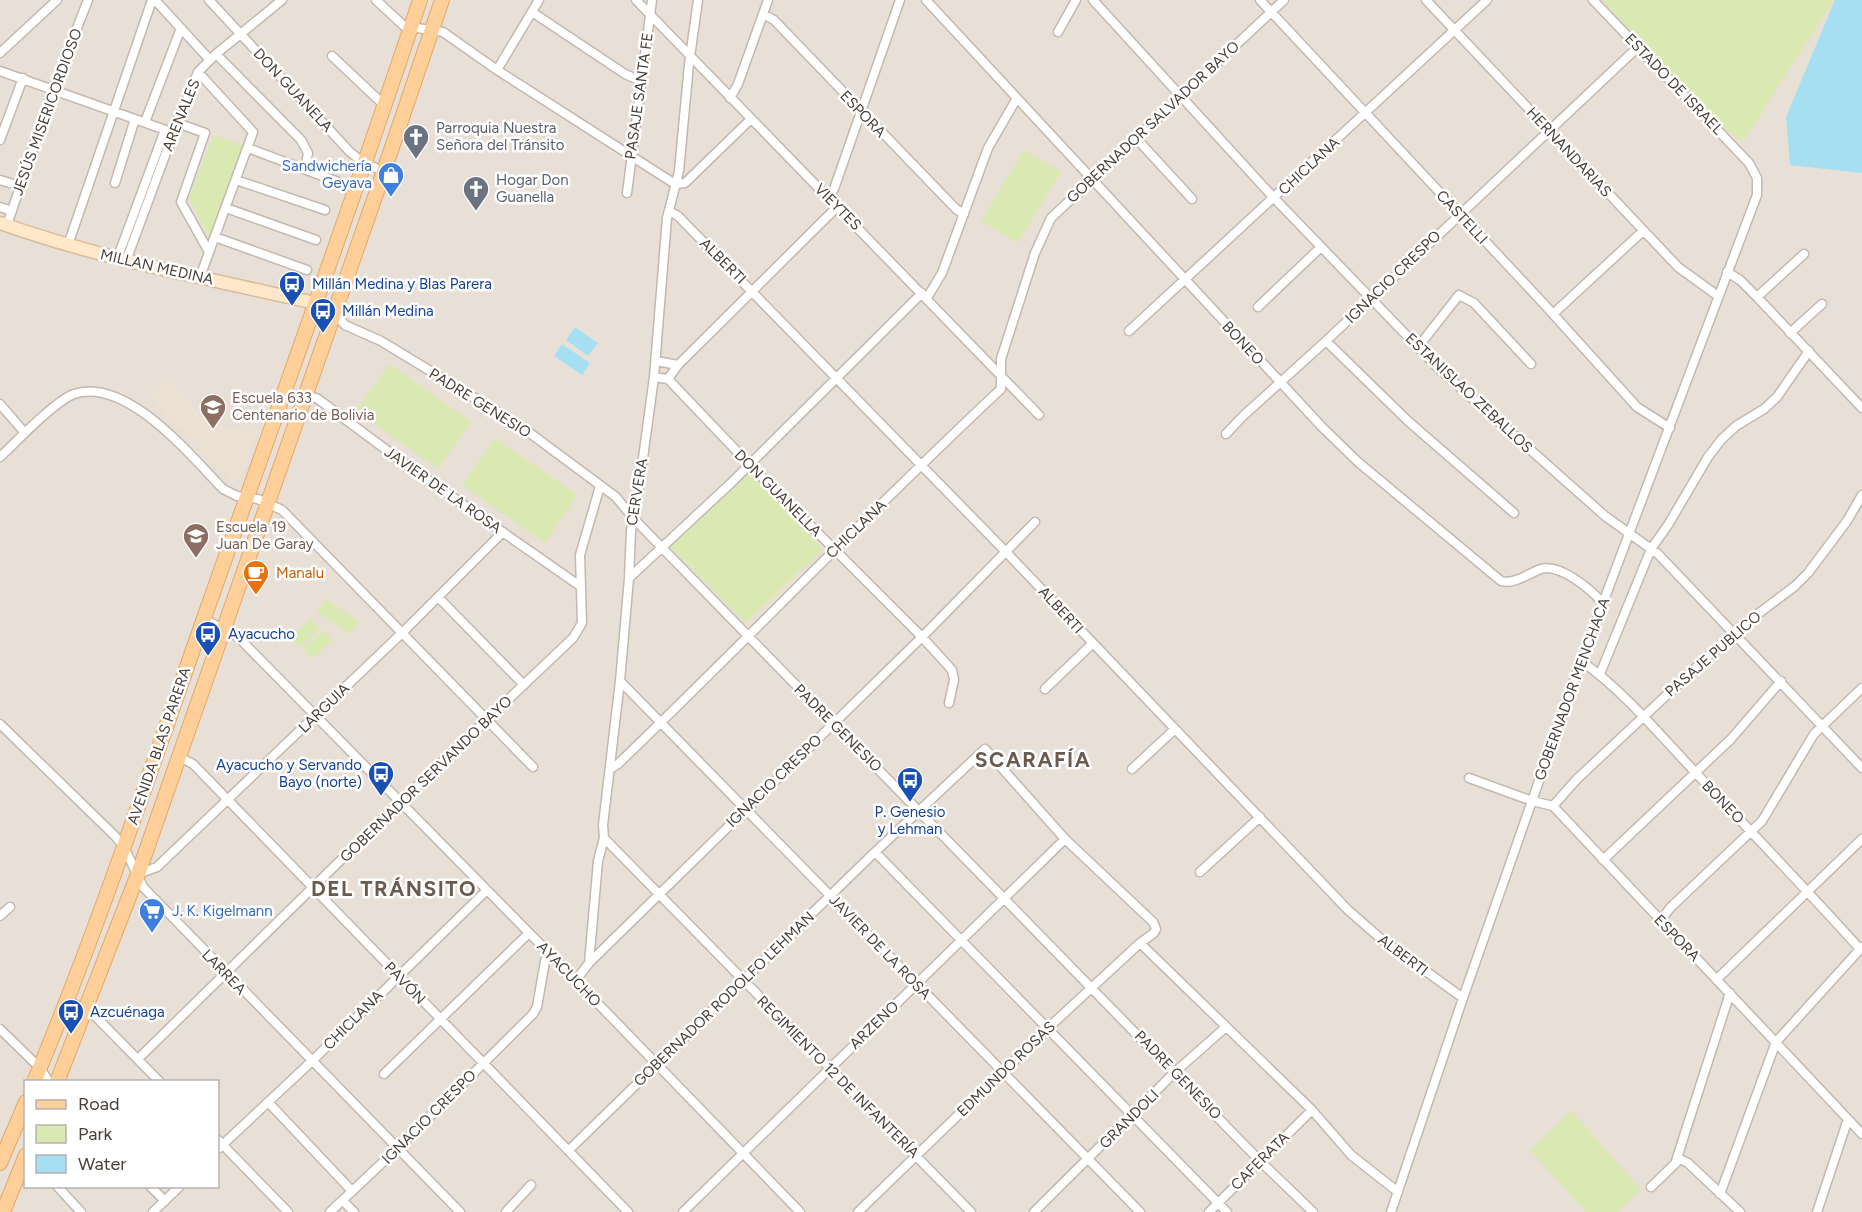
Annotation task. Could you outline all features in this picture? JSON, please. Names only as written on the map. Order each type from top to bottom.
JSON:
[{"type":"main road","name":"AVENIDA BLAS PARERA","points":[[35,1080],[124,847],[365,164],[420,0]]},
{"type":"main road","name":"AVENIDA BLAS PARERA","points":[[58,1080],[138,874],[442,0]]},
{"type":"main road","points":[[0,1162],[24,1107]]},
{"type":"main road","points":[[3,1212],[24,1161]]},
{"type":"street","points":[[0,53],[57,0]]},
{"type":"street","name":"JESÚS MISERICORDIOSO","points":[[3,224],[12,211],[53,89],[87,0]]},
{"type":"street","points":[[68,246],[113,110],[153,0],[301,140],[308,153],[306,169]]},
{"type":"street","name":"DON GUANELA","points":[[209,0],[350,152],[365,164],[384,171]]},
{"type":"street","name":"ARENALES","points":[[121,260],[169,131],[177,123],[198,72],[281,0]]},
{"type":"street","points":[[376,0],[399,24],[443,32],[497,70],[675,184],[685,183],[750,120]]},
{"type":"street","points":[[497,70],[539,0]]},
{"type":"street","name":"VIEYTES","points":[[636,0],[1039,416]]},
{"type":"street","name":"PASAJE SANTA FE","points":[[627,193],[652,0]]},
{"type":"street","name":"CERVERA","points":[[589,963],[598,861],[604,838],[603,825],[620,681],[630,578],[631,531],[654,377],[669,211],[678,171],[698,0]]},
{"type":"street","points":[[730,98],[738,84],[768,0]]},
{"type":"street","points":[[829,197],[834,189],[900,0]]},
{"type":"street","name":"BONEO","points":[[926,0],[1279,383],[1358,462],[1501,581],[1508,583],[1542,568],[1549,568],[1578,580],[1602,602]]},
{"type":"street","points":[[1058,32],[1076,0]]},
{"type":"street","name":"ESTANISLAO ZEBALLOS","points":[[1093,0],[1274,198],[1445,374],[1605,516],[1651,549],[1734,632],[1862,768]]},
{"type":"street","name":"CASTELLI","points":[[1260,0],[1637,407],[1670,428]]},
{"type":"street","name":"GOBERNADOR SALVADOR BAYO","points":[[1035,253],[1051,218],[1091,178],[1284,0]]},
{"type":"street","name":"HERNANDARIAS","points":[[1426,0],[1688,277],[1718,296]]},
{"type":"street","name":"CHICLANA","points":[[1129,331],[1487,0]]},
{"type":"street","name":"ESTADO DE ISRAEL","points":[[1593,0],[1753,170]]},
{"type":"street","points":[[532,12],[625,74],[641,81]]},
{"type":"street","name":"ESPORA","points":[[763,14],[774,20],[956,209],[964,214]]},
{"type":"street","points":[[145,122],[181,28]]},
{"type":"street","name":"IGNACIO CRESPO","points":[[1226,434],[1638,47]]},
{"type":"street","points":[[332,56],[385,106]]},
{"type":"street","points":[[0,70],[169,131]]},
{"type":"street","points":[[198,72],[254,132],[200,277]]},
{"type":"street","points":[[0,140],[23,78]]},
{"type":"street","points":[[630,578],[925,296],[942,273],[988,148],[1017,98]]},
{"type":"street","points":[[115,183],[135,118]]},
{"type":"street","points":[[177,123],[206,133],[181,202],[209,252]]},
{"type":"street","points":[[1136,138],[1192,199]]},
{"type":"street","points":[[248,148],[341,183]]},
{"type":"street","name":"GOBERNADOR MENCHACA","points":[[1391,1212],[1463,998],[1602,602],[1757,195],[1757,178],[1753,170]]},
{"type":"street","points":[[0,180],[20,186]]},
{"type":"street","points":[[236,180],[325,210]]},
{"type":"street","points":[[654,377],[668,379],[678,365],[838,206]]},
{"type":"street","points":[[0,207],[12,211]]},
{"type":"street","points":[[226,208],[316,240]]},
{"type":"street","name":"ALBERTI","points":[[669,211],[678,216],[1006,552],[1348,910],[1370,930],[1463,998]]},
{"type":"street","name":"MILLAN MEDINA","points":[[3,224],[68,246],[121,260],[316,304]]},
{"type":"street","points":[[1553,314],[1643,231]]},
{"type":"street","points":[[215,237],[307,270]]},
{"type":"street","points":[[1258,307],[1321,247]]},
{"type":"street","name":"CHICLANA","points":[[610,769],[618,764],[747,635],[1001,389],[1001,359],[1035,253]]},
{"type":"street","points":[[1757,297],[1804,254]]},
{"type":"street","points":[[1727,273],[1740,280],[1862,408]]},
{"type":"street","points":[[1418,347],[1459,295],[1474,303],[1531,364]]},
{"type":"street","name":"PADRE GENESIO","points":[[316,304],[334,313],[345,325],[381,341],[519,425],[616,497],[633,518],[747,635],[1261,1162],[1313,1212]]},
{"type":"street","points":[[1791,333],[1822,304]]},
{"type":"street","points":[[1326,341],[1408,421],[1514,513]]},
{"type":"street","points":[[1600,674],[1651,549],[1668,525],[1708,457],[1736,426],[1764,409],[1777,396],[1809,351]]},
{"type":"street","points":[[656,361],[678,365]]},
{"type":"street","name":"DON GUANELLA","points":[[668,379],[749,464],[922,637],[954,675],[949,703]]},
{"type":"street","points":[[0,457],[56,406],[74,394],[88,392],[110,394],[128,402],[146,414],[223,489],[231,494],[268,503],[282,510],[533,767]]},
{"type":"street","name":"JAVIER DE LA ROSA","points":[[305,394],[318,399],[580,586]]},
{"type":"street","points":[[0,404],[25,433]]},
{"type":"street","name":"GOBERNADOR SERVANDO BAYO","points":[[138,1059],[579,630],[583,613],[580,555],[600,486]]},
{"type":"street","name":"PASAJE PUBLICO","points":[[1553,806],[1577,779],[1734,632],[1795,586],[1808,573],[1847,521],[1862,495]]},
{"type":"street","name":"IGNACIO CRESPO","points":[[589,963],[922,637],[1035,522]]},
{"type":"street","name":"LARGUIA","points":[[138,874],[157,867],[403,632],[503,532]]},
{"type":"street","points":[[438,597],[524,685]]},
{"type":"street","name":"AYACUCHO","points":[[204,619],[238,637],[576,980],[800,1212]]},
{"type":"street","points":[[1044,689],[1093,643]]},
{"type":"street","name":"BONEO","points":[[1581,661],[1600,674],[1861,947]]},
{"type":"street","name":"JAVIER DE LA ROSA","points":[[620,681],[1140,1212]]},
{"type":"street","points":[[1603,860],[1731,739],[1781,681]]},
{"type":"street","points":[[1660,921],[1671,907],[1752,832],[1769,810],[1814,734],[1862,688]]},
{"type":"street","name":"LARREA","points":[[0,724],[124,847],[143,887],[460,1212]]},
{"type":"street","points":[[1132,769],[1175,729]]},
{"type":"street","name":"GOBERNADOR RODOLFO LEHMAN","points":[[569,1150],[742,980],[985,749],[1065,839]]},
{"type":"street","name":"PAVÓN","points":[[179,757],[193,764],[628,1212]]},
{"type":"street","points":[[1469,778],[1532,801],[1553,806]]},
{"type":"street","name":"ESPORA","points":[[1553,806],[1862,1134]]},
{"type":"street","points":[[1200,872],[1260,817]]},
{"type":"street","name":"REGIMIENTO 12 DE INFANTERÍA","points":[[604,838],[971,1212]]},
{"type":"street","name":"ARZENO","points":[[683,1212],[1065,839]]},
{"type":"street","name":"EDMUNDO ROSAS","points":[[858,1212],[1047,1029],[1140,943],[1154,933],[1156,929],[1153,922],[1065,839]]},
{"type":"street","points":[[1717,979],[1862,839]]},
{"type":"street","points":[[875,852],[1227,1212]]},
{"type":"street","name":"CHICLANA","points":[[219,1145],[312,1061],[487,890]]},
{"type":"street","points":[[0,916],[10,907]]},
{"type":"street","points":[[384,1074],[529,933]]},
{"type":"street","points":[[1140,943],[1312,1110],[1351,1155],[1398,1192]]},
{"type":"street","points":[[1720,1194],[1776,1042],[1861,947]]},
{"type":"street","name":"IGNACIO CRESPO","points":[[330,1212],[533,1014],[537,1007],[545,961],[549,953]]},
{"type":"street","points":[[576,980],[589,963]]},
{"type":"street","points":[[1651,1187],[1676,1161],[1730,993]]},
{"type":"street","points":[[67,1000],[93,1014],[158,1080]]},
{"type":"street","name":"GRANDOLI","points":[[1034,1212],[1175,1072],[1226,1027]]},
{"type":"street","points":[[0,1029],[40,1068],[48,1080]]},
{"type":"street","points":[[268,1102],[352,1191]]},
{"type":"street","name":"CAFERATA","points":[[1209,1212],[1312,1110]]},
{"type":"street","points":[[1817,1212],[1848,1119]]},
{"type":"street","points":[[219,1145],[288,1212]]},
{"type":"street","points":[[1676,1161],[1680,1159],[1688,1163],[1740,1212]]},
{"type":"street","points":[[506,1212],[531,1185]]},
{"type":"street","points":[[59,1188],[81,1212]]},
{"type":"street","points":[[152,1188],[165,1201]]},
{"type":"street","points":[[153,1212],[178,1188]]},
{"type":"street","points":[[343,1201],[354,1212]]},
{"type":"street","points":[[273,1212],[281,1205]]},
{"type":"shaded area","points":[[0,0],[1862,0],[1862,1212],[0,1212]]},
{"type":"shaded area","name":"Escuela 633 Centenario de Bolivia","points":[[166,380],[210,424],[257,433],[240,479],[232,481],[199,449],[201,446],[184,429],[182,431],[149,397]]},
{"type":"green space","points":[[1602,0],[1834,0],[1743,142],[1722,128]]},
{"type":"green space","points":[[213,135],[244,145],[209,238],[189,198]]},
{"type":"green space","points":[[1024,150],[1061,172],[1018,243],[981,221]]},
{"type":"green space","points":[[389,364],[472,422],[438,469],[356,411]]},
{"type":"green space","points":[[495,438],[578,495],[545,543],[462,485]]},
{"type":"green space","points":[[748,472],[823,549],[746,623],[670,547]]},
{"type":"green space","points":[[326,599],[359,621],[350,634],[317,612]]},
{"type":"green space","points":[[311,618],[320,628],[300,648],[290,637]]},
{"type":"green space","points":[[323,630],[333,640],[312,659],[302,649]]},
{"type":"green space","points":[[1572,1111],[1641,1190],[1617,1212],[1586,1212],[1530,1150]]},
{"type":"water","points":[[1835,0],[1862,0],[1862,173],[1790,165],[1786,117]]},
{"type":"water","points":[[575,327],[598,343],[588,356],[566,340]]},
{"type":"water","points":[[562,344],[590,363],[582,375],[554,356]]},
{"type":"place","name":"Parroquia Nuestra Señora del Tránsito","points":[[416,160]]},
{"type":"place","name":"Sandwichería Geyava","points":[[391,198]]},
{"type":"place","name":"Hogar Don Guanella","points":[[476,212]]},
{"type":"place","name":"Millán Medina y Blas Parera","points":[[292,307]]},
{"type":"place","name":"Millán Medina","points":[[323,334]]},
{"type":"place","name":"Escuela 633 Centenario de Bolivia","points":[[213,430]]},
{"type":"place","name":"Escuela 19 Juan De Garay","points":[[196,559]]},
{"type":"place","name":"Manalu","points":[[256,596]]},
{"type":"place","name":"Ayacucho","points":[[208,657]]},
{"type":"place","name":"Ayacucho y Servando Bayo (norte)","points":[[381,797]]},
{"type":"place","name":"P. Genesio y Lehman","points":[[910,803]]},
{"type":"place","name":"J. K. Kigelmann","points":[[152,934]]},
{"type":"place","name":"Azcuénaga","points":[[71,1035]]},
{"type":"district","name":"SCARAFÍA","points":[[1033,760]]},
{"type":"district","name":"DEL TRÁNSITO","points":[[394,889]]}]
